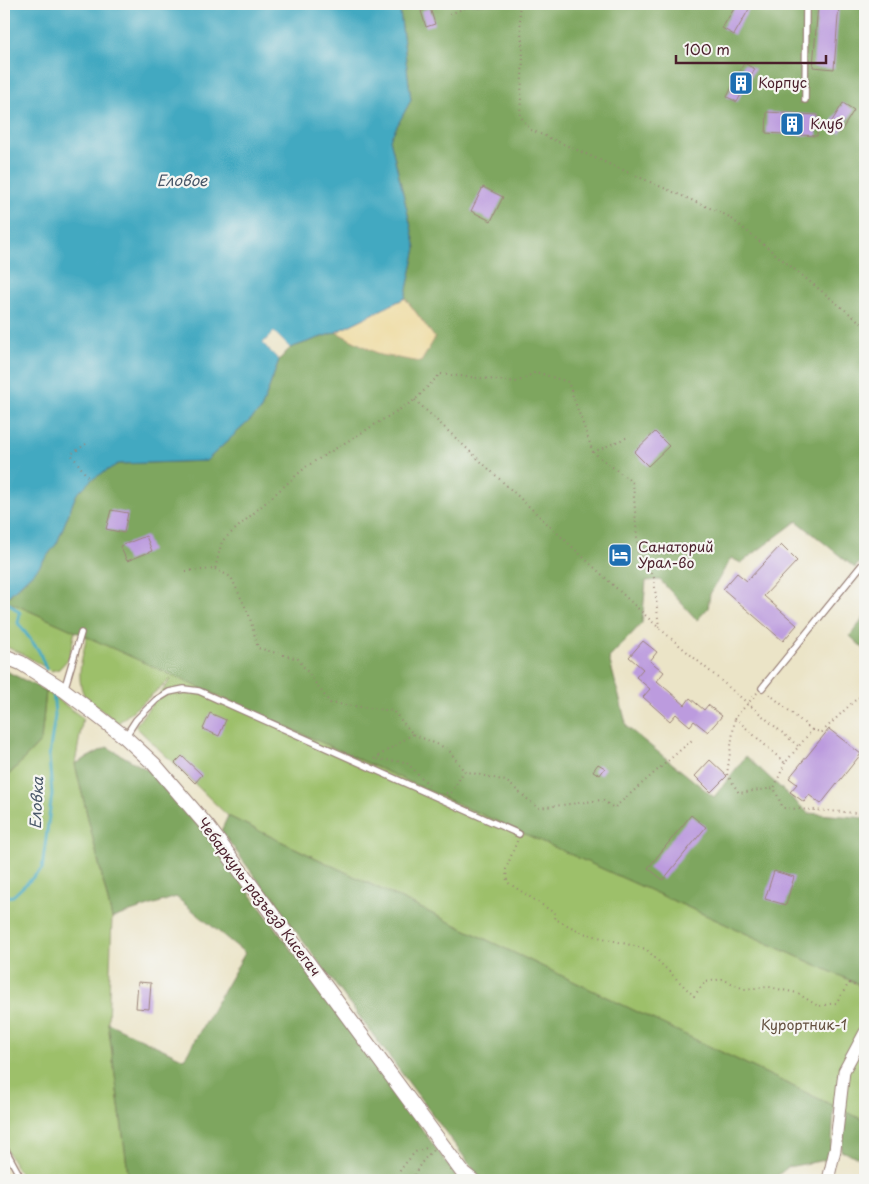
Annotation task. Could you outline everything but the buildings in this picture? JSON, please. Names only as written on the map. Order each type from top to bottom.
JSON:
[{"type":"street","name":"Чебаркуль-разъезд Кисегач","points":[[4,656],[21,663],[64,690],[125,736],[154,764],[208,827],[462,1173],[472,1180]]},
{"type":"street","points":[[828,1180],[835,1150],[844,1071],[865,1032]]},
{"type":"lane","points":[[805,100],[806,4]]},
{"type":"lane","points":[[762,688],[865,561]]},
{"type":"lane","points":[[64,690],[80,633]]},
{"type":"lane","points":[[125,736],[136,720],[156,700],[170,692],[184,689],[199,691],[519,834]]},
{"type":"lane","points":[[4,1147],[22,1180]]},
{"type":"path","points":[[450,14],[475,4]]},
{"type":"path","points":[[519,4],[523,56],[520,116],[531,130],[728,216],[865,326]]},
{"type":"path","points":[[215,569],[222,541],[307,466],[415,400],[440,374],[517,382],[536,372],[568,382],[593,452],[633,483],[638,552],[654,578],[659,628]]},
{"type":"path","points":[[415,400],[659,628],[798,746]]},
{"type":"path","points":[[593,452],[628,437]]},
{"type":"path","points":[[86,444],[71,454],[90,480]]},
{"type":"path","points":[[186,571],[215,569],[231,577],[249,615],[258,648],[298,659],[330,703],[393,711],[413,734],[448,749],[464,771],[506,781],[538,808],[602,800],[614,808],[692,740]]},
{"type":"path","points":[[774,788],[739,793],[727,774],[734,718],[762,688],[812,730],[822,732],[865,693]]},
{"type":"path","points":[[734,718],[785,763]]},
{"type":"path","points":[[774,788],[785,763],[812,730]]},
{"type":"path","points":[[413,734],[374,759],[406,762],[432,787]]},
{"type":"path","points":[[445,793],[452,792],[464,771]]},
{"type":"path","points":[[774,788],[784,808],[858,813],[865,818]]},
{"type":"path","points":[[519,834],[506,869],[507,882],[556,914],[554,919],[583,933],[646,949],[694,996],[705,982],[722,979],[744,989],[769,987],[797,993],[818,1006],[836,1002],[849,983],[865,990]]},
{"type":"path","points":[[395,1180],[401,1169],[415,1152],[440,1143]]},
{"type":"path","points":[[413,1180],[415,1171],[440,1143]]},
{"type":"green space","points":[[399,4],[865,4],[865,556],[855,568],[797,521],[741,563],[731,558],[710,594],[708,608],[697,620],[660,580],[646,581],[642,623],[609,658],[627,727],[714,797],[746,756],[808,813],[865,818],[865,987],[5,600],[38,568],[57,543],[76,495],[90,480],[117,464],[206,461],[261,410],[279,360],[290,348],[336,332],[381,355],[435,338],[405,298],[416,248],[390,139],[411,100]]},
{"type":"green space","points":[[4,600],[75,631],[69,658],[59,669],[51,671],[21,653],[4,646]]},
{"type":"green space","points":[[865,616],[865,650],[850,636]]},
{"type":"green space","name":"Курортник-1","points":[[87,636],[865,987],[865,1121],[228,816],[135,726],[172,678],[118,723],[86,698],[81,688],[80,673]]},
{"type":"green space","points":[[4,670],[46,691],[41,741],[4,780]]},
{"type":"green space","points":[[46,691],[83,718],[75,764],[112,918],[108,1023],[129,1180],[24,1180],[4,1146],[4,780],[41,741]]},
{"type":"green space","points":[[107,747],[153,773],[201,826],[459,1180],[129,1180],[108,1023],[184,1059],[245,953],[176,897],[112,918],[75,764]]},
{"type":"green space","points":[[228,816],[834,1106],[831,1159],[788,1167],[772,1180],[485,1180],[476,1173],[221,831]]},
{"type":"green space","points":[[847,1112],[865,1121],[865,1160],[841,1151]]},
{"type":"sand","points":[[405,298],[435,338],[421,362],[381,355],[336,332]]},
{"type":"water","name":"Еловое","points":[[4,4],[399,4],[411,100],[390,139],[416,248],[405,298],[336,332],[290,348],[274,332],[263,343],[279,360],[261,410],[206,461],[118,464],[91,480],[76,495],[57,543],[38,568],[4,600]]},
{"type":"pier","points":[[274,332],[290,348],[288,350],[274,335],[266,343],[280,358],[279,360],[263,343]]},
{"type":"waterway","name":"Еловка","points":[[5,600],[20,613],[18,623],[39,651],[46,669]]},
{"type":"waterway","name":"Еловка","points":[[4,897],[13,896],[42,869],[52,794],[49,756],[55,716],[53,689]]},
{"type":"place","name":"Корпус","points":[[741,83]]},
{"type":"place","name":"Клуб","points":[[792,124]]},
{"type":"place","name":"Санаторий Урал-во","points":[[620,555]]}]
